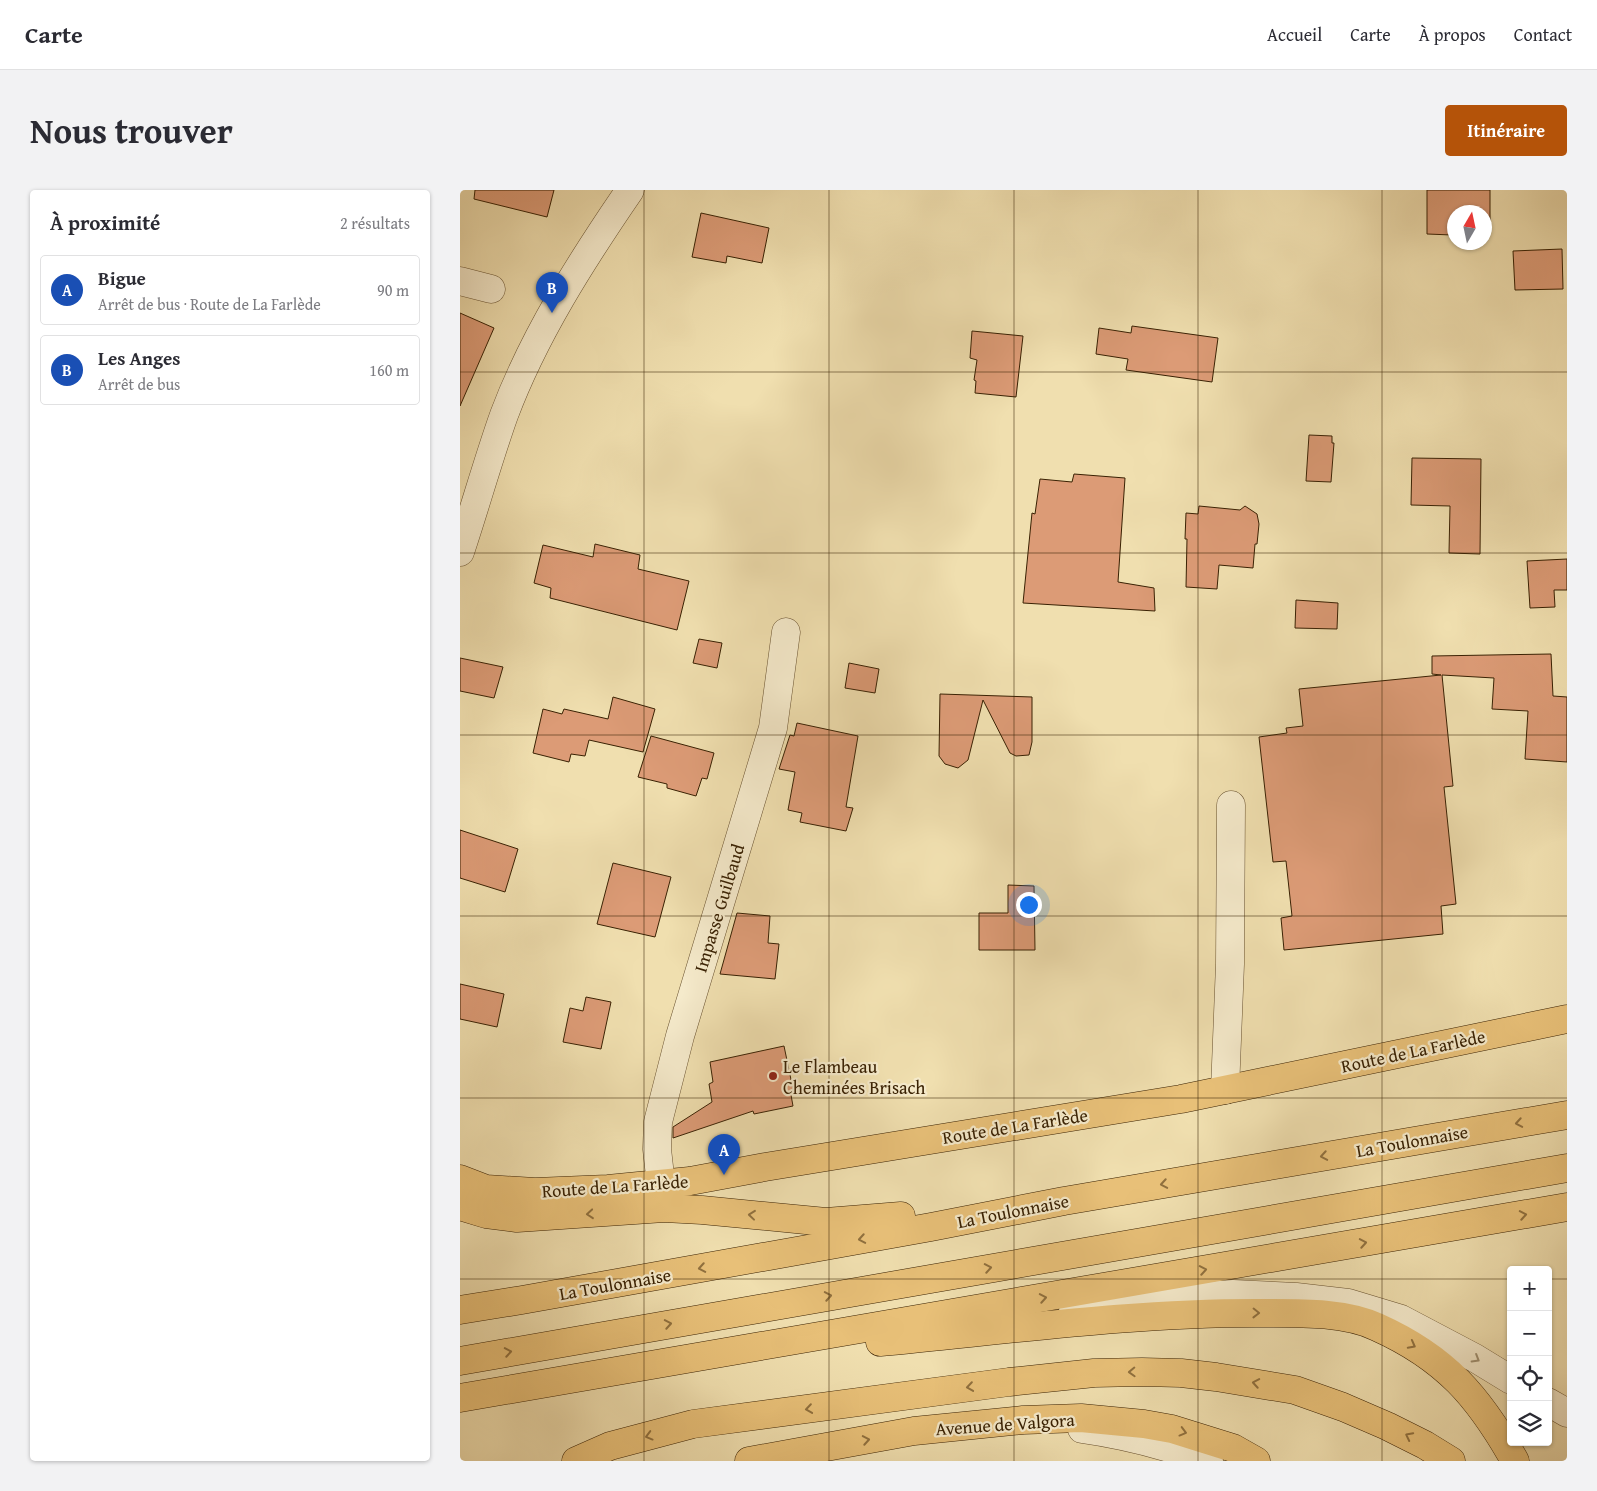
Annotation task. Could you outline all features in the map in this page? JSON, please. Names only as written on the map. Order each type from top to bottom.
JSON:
[{"type":"main road","name":"Route de La Farlède","points":[[460,1179],[486,1189],[520,1192],[608,1189],[690,1181],[1225,1090],[1567,1019]]},
{"type":"main road","name":"La Toulonnaise","points":[[460,1310],[932,1227],[1064,1201],[1567,1115]]},
{"type":"main road","points":[[460,1360],[1567,1168]]},
{"type":"main road","points":[[460,1206],[486,1214],[517,1218],[664,1208],[826,1222],[1064,1201]]},
{"type":"main road","points":[[460,1399],[1567,1207]]},
{"type":"main road","points":[[460,1399],[866,1344],[1152,1316],[1232,1312],[1334,1315],[1376,1326],[1419,1349],[1443,1366],[1463,1385],[1485,1412],[1515,1461]]},
{"type":"main road","points":[[576,1461],[610,1446],[693,1424],[1009,1382],[1094,1373],[1181,1372],[1248,1381],[1295,1390],[1343,1406],[1387,1426],[1425,1444],[1451,1461]]},
{"type":"main road","name":"Avenue de Valgora","points":[[749,1461],[914,1431],[1023,1420],[1081,1418],[1144,1424],[1204,1438],[1233,1448],[1256,1461]]},
{"type":"street","points":[[460,552],[505,414],[527,363],[552,313],[603,229],[630,190]]},
{"type":"street","points":[[460,281],[491,289]]},
{"type":"street","name":"Impasse Guilbaud","points":[[661,1185],[657,1149],[658,1122],[680,1036],[774,728],[786,632]]},
{"type":"street","points":[[1225,1090],[1230,964],[1231,805]]},
{"type":"street","points":[[866,1344],[1154,1299],[1233,1294],[1296,1296],[1348,1303],[1401,1319],[1475,1358],[1507,1378]]},
{"type":"street","points":[[1552,1404],[1567,1413]]},
{"type":"street","points":[[1023,1420],[1106,1432],[1168,1446],[1209,1461]]},
{"type":"building","points":[[475,190],[554,190],[547,217],[474,199]]},
{"type":"building","points":[[1427,190],[1490,190],[1490,205],[1447,205],[1447,235],[1427,234]]},
{"type":"building","points":[[701,213],[769,228],[762,263],[727,256],[726,263],[692,257]]},
{"type":"building","points":[[1562,249],[1563,289],[1515,290],[1513,251]]},
{"type":"building","points":[[460,313],[494,328],[460,406]]},
{"type":"building","points":[[1132,326],[1218,338],[1212,382],[1126,370],[1128,359],[1096,354],[1099,328],[1131,333]]},
{"type":"building","points":[[972,331],[1023,336],[1016,397],[975,393],[976,381],[974,380],[977,360],[970,358]]},
{"type":"building","points":[[1309,435],[1332,436],[1332,443],[1334,443],[1331,482],[1306,481]]},
{"type":"building","points":[[1412,458],[1481,459],[1480,554],[1449,553],[1450,506],[1411,505]]},
{"type":"building","points":[[1074,474],[1125,478],[1118,582],[1154,588],[1155,611],[1023,603],[1032,513],[1035,514],[1040,479],[1072,482]]},
{"type":"building","points":[[1199,506],[1240,510],[1245,506],[1257,514],[1259,524],[1253,568],[1219,565],[1217,589],[1186,587],[1186,513],[1198,514]]},
{"type":"building","points":[[595,544],[640,555],[638,569],[689,581],[677,630],[550,598],[551,588],[534,583],[543,545],[593,557]]},
{"type":"building","points":[[1567,559],[1567,590],[1554,590],[1555,607],[1530,608],[1527,561]]},
{"type":"building","points":[[1296,600],[1338,603],[1337,629],[1295,628]]},
{"type":"building","points":[[699,639],[722,643],[717,668],[693,663]]},
{"type":"building","points":[[1551,654],[1553,696],[1567,697],[1567,762],[1525,759],[1528,711],[1492,709],[1494,678],[1442,675],[1453,786],[1444,787],[1456,904],[1441,906],[1443,934],[1284,950],[1281,918],[1292,916],[1286,861],[1273,862],[1259,737],[1287,733],[1286,728],[1303,726],[1299,689],[1441,675],[1432,674],[1432,656]]},
{"type":"building","points":[[460,658],[503,667],[494,698],[460,691]]},
{"type":"building","points":[[849,663],[879,669],[875,693],[845,688]]},
{"type":"building","points":[[940,694],[1032,697],[1032,742],[1029,755],[1016,756],[1010,753],[983,700],[968,760],[958,768],[945,764],[939,756]]},
{"type":"building","points":[[613,697],[655,709],[643,752],[589,740],[585,756],[571,754],[569,762],[533,753],[543,709],[562,714],[564,709],[608,719]]},
{"type":"building","points":[[797,723],[858,736],[846,807],[853,808],[846,831],[800,822],[802,813],[788,810],[795,772],[779,769],[790,735],[794,736]]},
{"type":"building","points":[[651,736],[714,753],[707,779],[702,778],[696,796],[667,788],[667,784],[638,777]]},
{"type":"building","points":[[460,830],[518,849],[505,892],[460,878]]},
{"type":"building","points":[[613,863],[671,877],[655,937],[597,924]]},
{"type":"building","points":[[1008,885],[1034,886],[1035,950],[979,950],[979,913],[1008,913]]},
{"type":"building","points":[[737,913],[770,916],[768,943],[779,944],[775,979],[720,974]]},
{"type":"building","points":[[460,984],[504,994],[497,1027],[460,1019]]},
{"type":"building","points":[[586,997],[611,1002],[601,1049],[563,1042],[570,1008],[583,1011]]},
{"type":"building","points":[[784,1046],[794,1094],[791,1095],[793,1106],[754,1114],[753,1111],[673,1138],[673,1127],[712,1102],[709,1084],[713,1082],[710,1062]]},
{"type":"place","name":"Les Anges","points":[[552,313]]},
{"type":"place","name":"Le Flambeau Cheminées Brisach","points":[[773,1076]]},
{"type":"place","name":"Bigue","points":[[724,1175]]}]
